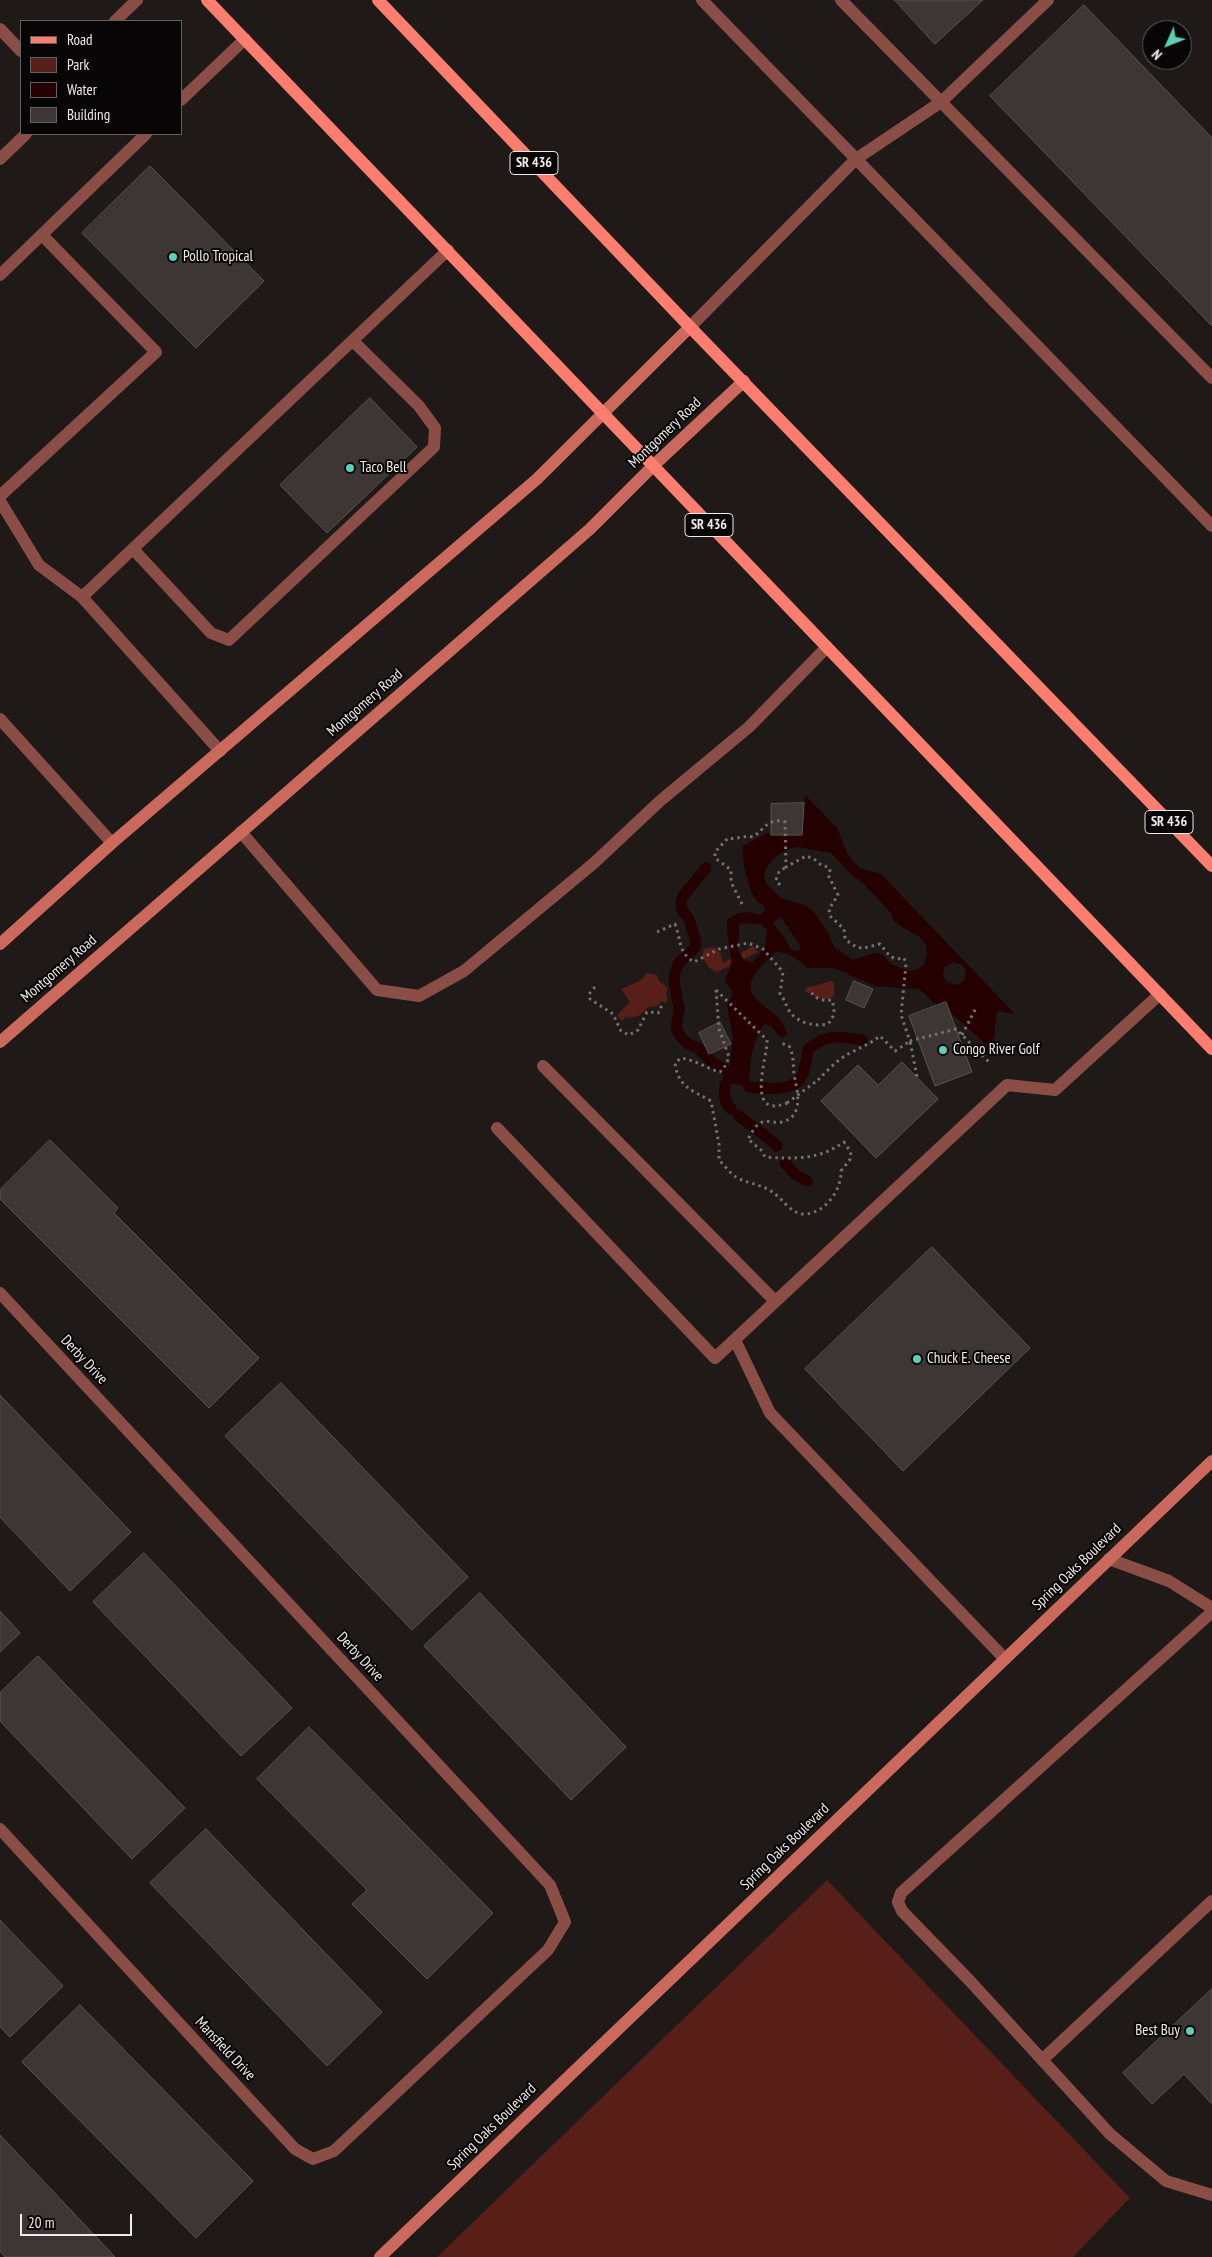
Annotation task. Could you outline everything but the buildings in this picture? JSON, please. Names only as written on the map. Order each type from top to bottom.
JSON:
[{"type":"main road","name":"SR 436","points":[[207,0],[1212,1048]]},
{"type":"main road","name":"SR 436","points":[[378,0],[1212,866]]},
{"type":"main road","points":[[0,944],[112,843],[537,479],[690,326]]},
{"type":"main road","name":"Montgomery Road","points":[[0,1042],[590,529],[653,466],[744,381]]},
{"type":"main road","name":"Spring Oaks Boulevard","points":[[380,2257],[1212,1461]]},
{"type":"lane","points":[[116,20],[137,0]]},
{"type":"lane","points":[[702,0],[1212,526]]},
{"type":"lane","points":[[840,0],[1212,378]]},
{"type":"lane","points":[[690,326],[856,159],[941,102],[1048,0]]},
{"type":"lane","points":[[0,29],[20,50]]},
{"type":"lane","points":[[182,99],[245,39]]},
{"type":"lane","points":[[0,159],[25,135]]},
{"type":"lane","points":[[0,275],[145,135]]},
{"type":"lane","points":[[0,496],[156,352],[42,235]]},
{"type":"lane","points":[[82,597],[448,250]]},
{"type":"lane","points":[[133,549],[211,633],[229,640],[427,454],[434,447],[435,428],[419,406],[353,341]]},
{"type":"lane","points":[[0,501],[39,565],[82,597],[220,751]]},
{"type":"lane","points":[[241,832],[377,990],[419,996],[464,971],[594,863],[660,801],[749,727],[827,647]]},
{"type":"lane","points":[[0,718],[112,843]]},
{"type":"lane","points":[[497,1128],[715,1358],[1007,1085],[1055,1090],[1160,994]]},
{"type":"lane","points":[[543,1066],[775,1302]]},
{"type":"lane","name":"Derby Drive","points":[[0,1293],[550,1885],[565,1922],[548,1950],[444,2047]]},
{"type":"lane","points":[[735,1340],[770,1413],[1005,1659]]},
{"type":"lane","points":[[1109,1559],[1169,1581],[1212,1610],[901,1893],[898,1902],[902,1911],[970,1981],[1110,2134],[1166,2180],[1212,2195]]},
{"type":"lane","name":"Mansfield Drive","points":[[0,1829],[295,2148],[313,2159],[334,2151],[444,2047]]},
{"type":"lane","points":[[1042,2060],[1212,1901]]},
{"type":"path","points":[[742,904],[731,882],[731,870],[715,858],[714,852],[728,838],[734,839],[742,835],[752,837],[769,822],[779,820],[785,822],[786,867]]},
{"type":"path","points":[[780,885],[776,880],[777,876],[786,867],[806,856],[814,858],[820,865],[828,867],[830,870],[828,875],[838,895],[829,909],[830,916],[844,929],[845,939],[854,947],[862,950],[880,944],[890,957],[895,960],[904,958],[906,964],[901,1015],[910,1041],[917,1077]]},
{"type":"path","points":[[657,932],[674,924],[684,954],[694,962],[743,942],[757,945],[774,960],[783,972],[780,994],[785,999],[789,1011],[801,1022],[821,1026],[828,1024],[833,1018],[835,1009],[832,1000],[825,1001],[816,998],[809,990]]},
{"type":"path","points":[[595,987],[589,994],[590,999],[613,1014],[621,1031],[629,1035],[638,1030],[647,1012],[658,1013],[661,1010],[661,1004]]},
{"type":"path","points":[[781,1043],[789,1046],[793,1054],[794,1073],[799,1100],[797,1109],[788,1120],[781,1123],[770,1121],[757,1126],[748,1139],[760,1150],[764,1157],[810,1157],[831,1151],[844,1142],[851,1155],[850,1162],[841,1172],[841,1179],[831,1200],[818,1211],[802,1214],[790,1209],[774,1193],[759,1184],[736,1177],[719,1160],[719,1144],[711,1101],[683,1085],[678,1077],[674,1063],[681,1058],[696,1060],[706,1068],[720,1072],[726,1065],[729,1057],[718,1029],[716,990],[767,1040],[760,1093],[768,1103],[774,1105],[788,1103],[818,1080],[846,1056],[880,1036],[895,1051],[910,1041],[956,1029],[993,1066]]},
{"type":"path","points":[[962,1035],[976,1008]]},
{"type":"green space","points":[[753,946],[758,952],[717,972],[704,961],[703,951],[706,948],[714,947],[720,952],[723,963]]},
{"type":"green space","points":[[647,973],[657,975],[659,981],[668,988],[666,1003],[662,1001],[657,1006],[648,1007],[638,1016],[626,1017],[622,1021],[617,1015],[630,1002],[621,989],[641,980]]},
{"type":"green space","points":[[831,981],[834,983],[834,996],[829,999],[816,998],[806,992],[806,988]]},
{"type":"green space","points":[[827,1880],[1130,2198],[1073,2257],[437,2257]]},
{"type":"water","points":[[805,795],[838,829],[846,851],[853,861],[860,868],[881,874],[1012,1011],[1014,1014],[997,1011],[994,1037],[989,1047],[950,1012],[946,1002],[937,1005],[919,989],[875,986],[834,968],[808,968],[789,955],[776,952],[757,971],[752,980],[751,988],[758,1000],[782,1022],[787,1033],[785,1036],[780,1037],[772,1027],[765,1024],[754,1045],[749,1087],[731,1083],[733,1075],[730,1064],[733,1038],[727,1005],[732,996],[732,990],[725,982],[731,961],[727,920],[742,913],[760,915],[765,910],[764,906],[757,901],[751,891],[746,875],[743,846],[767,833],[772,835],[803,836]],"holes":[[[799,847],[831,853],[891,913],[893,920],[919,936],[926,944],[927,954],[924,964],[917,970],[910,971],[892,965],[882,954],[875,953],[853,960],[835,948],[827,931],[813,911],[805,905],[781,898],[768,886],[764,878],[771,861],[781,853]],[[780,916],[800,945],[799,951],[791,950],[785,938],[773,923]],[[743,923],[761,924],[767,930],[765,947],[753,962],[744,960],[738,950],[739,925]],[[953,962],[963,965],[966,972],[965,980],[958,985],[947,982],[943,975],[944,968]]]},
{"type":"waterway","points":[[706,868],[683,896],[681,903],[682,910],[689,919],[696,943],[694,949],[678,964],[675,973],[674,982],[679,1009],[676,1028],[688,1044],[698,1048],[712,1062],[734,1075],[727,1082],[724,1091],[724,1096],[731,1109]]},
{"type":"waterway","points":[[749,1087],[772,1089],[795,1083],[801,1078],[804,1071],[809,1048],[822,1040],[834,1037],[862,1040]]},
{"type":"waterway","points":[[738,1115],[777,1146]]},
{"type":"waterway","points":[[785,1163],[795,1174],[807,1181]]},
{"type":"place","name":"Pollo Tropical","points":[[173,257]]},
{"type":"place","name":"Taco Bell","points":[[350,468]]},
{"type":"place","name":"Congo River Golf","points":[[943,1050]]},
{"type":"place","name":"Chuck E. Cheese","points":[[917,1359]]},
{"type":"place","name":"Best Buy","points":[[1190,2031]]}]
